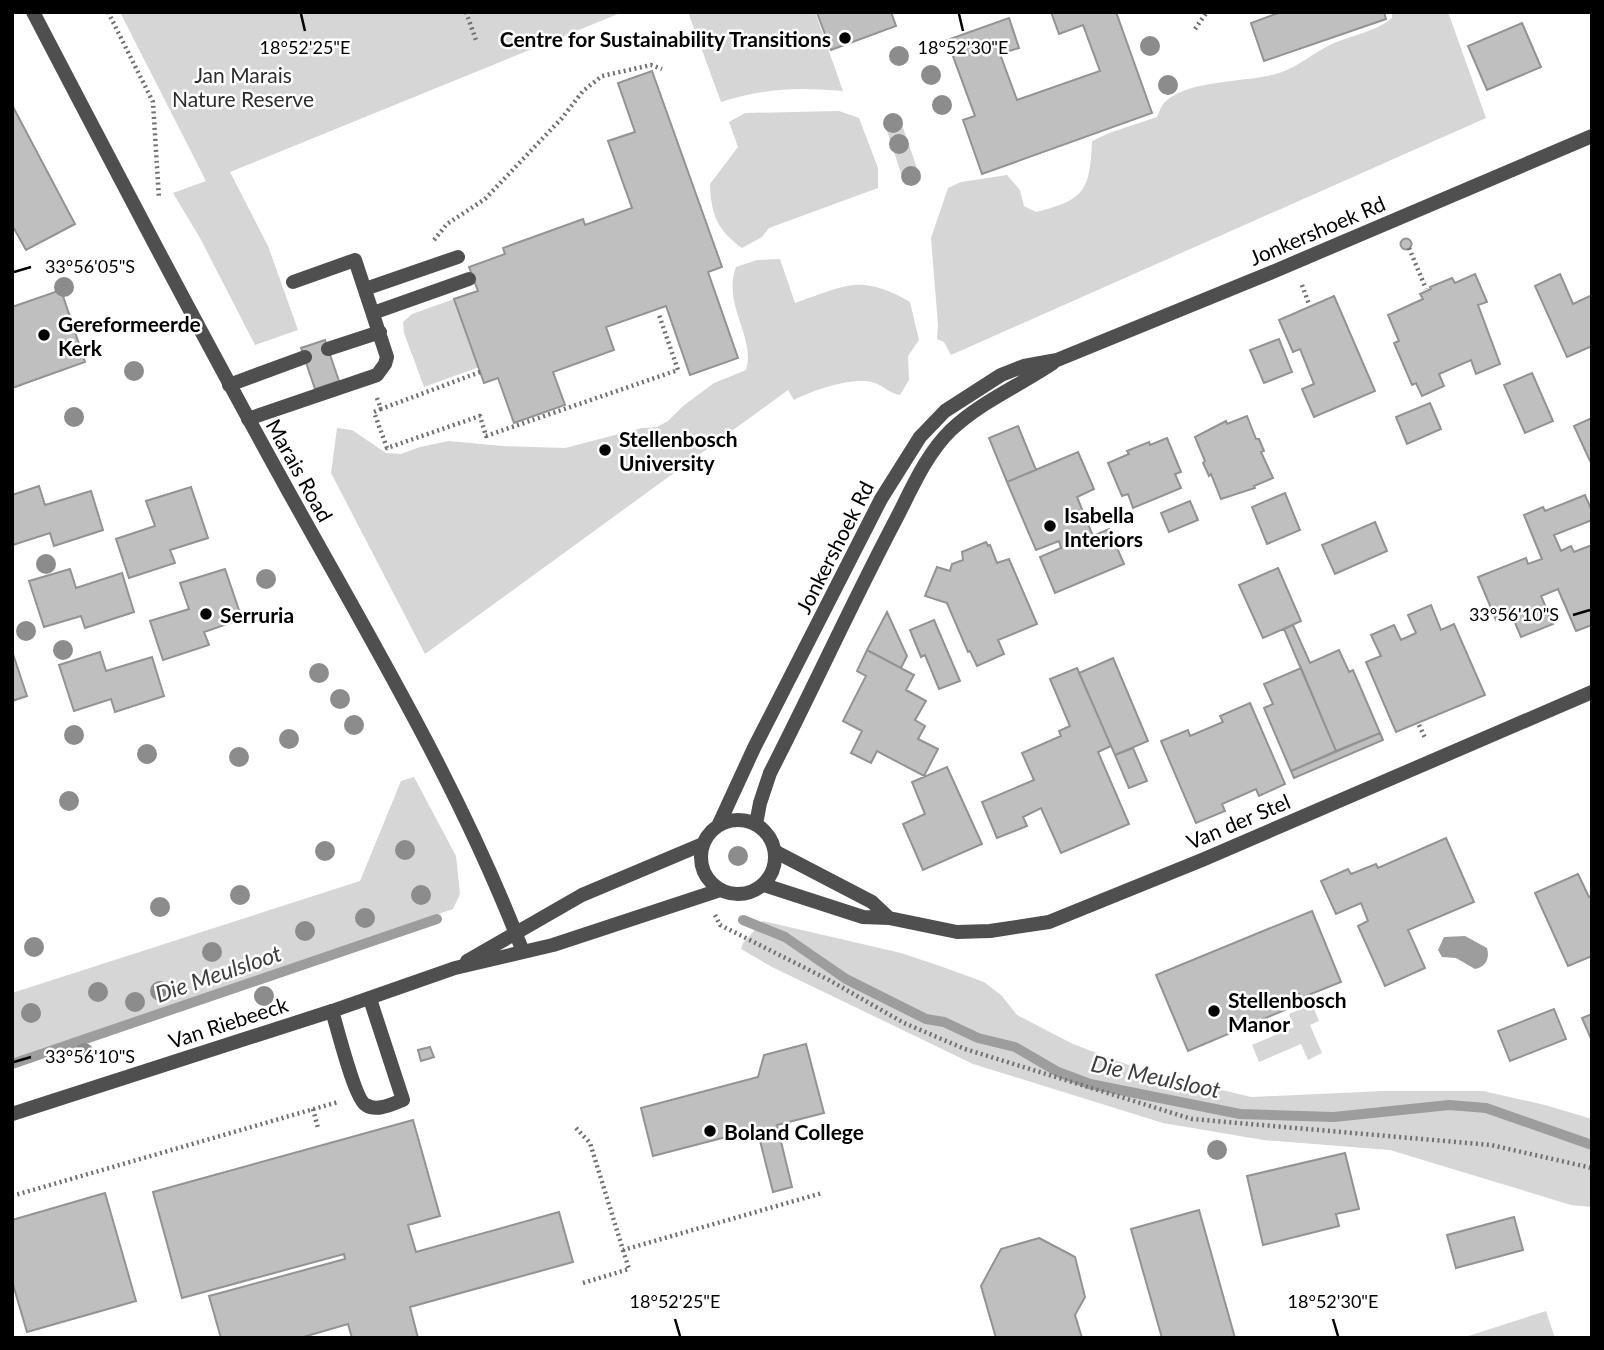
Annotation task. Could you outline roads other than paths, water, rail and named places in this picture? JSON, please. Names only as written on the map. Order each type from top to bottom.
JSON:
[{"type":"street","name":"Marais Road","points":[[33,12],[229,385],[423,734],[477,840],[523,952]]},
{"type":"street","name":"Jonkershoek Rd","points":[[719,824],[754,748],[881,499],[920,437],[944,411],[1001,375],[1024,366],[1057,360],[1592,136]]},
{"type":"street","points":[[365,289],[458,257]]},
{"type":"street","points":[[248,419],[376,375],[385,364],[387,357],[380,332],[355,260],[292,282]]},
{"type":"street","points":[[373,313],[469,279]]},
{"type":"street","points":[[328,349],[380,332]]},
{"type":"street","points":[[229,385],[305,358]]},
{"type":"street","name":"Jonkershoek Rd","points":[[757,824],[760,803],[770,773],[869,570],[921,472],[951,430],[997,394],[1031,378],[1057,360]]},
{"type":"street","name":"Van der Stel","points":[[764,885],[863,917],[889,918],[957,932],[990,931],[1049,922],[1202,860],[1592,692]]},
{"type":"street","points":[[734,820],[757,824],[766,831],[776,852],[775,864],[764,885],[754,891],[732,894],[712,884],[702,865],[703,844],[719,824],[734,820]]},
{"type":"street","name":"Van Riebeeck","points":[[455,968],[582,895],[703,844]]},
{"type":"street","name":"Van der Stel","points":[[776,852],[872,902],[889,918]]},
{"type":"street","name":"Van Riebeeck","points":[[12,1114],[332,1012],[455,968],[553,944],[720,890]]},
{"type":"street","points":[[332,1012],[355,1089],[362,1103],[368,1107],[380,1108],[403,1100],[370,999]]},
{"type":"waterway","name":"Die Meulsloot","points":[[12,1064],[437,919]]},
{"type":"waterway","name":"Die Meulsloot","points":[[743,920],[785,937],[846,979],[926,1019],[944,1022],[978,1038],[1015,1047],[1058,1072],[1090,1084],[1240,1114],[1334,1117],[1449,1105],[1486,1108],[1592,1145]]},
{"type":"place","name":"Centre for Sustainability Transitions","points":[[845,38]]},
{"type":"place","name":"Gereformeerde Kerk","points":[[44,335]]},
{"type":"place","name":"Stellenbosch University","points":[[605,450]]},
{"type":"place","name":"Isabella Interiors","points":[[1050,526]]},
{"type":"place","name":"Serruria","points":[[206,614]]},
{"type":"place","name":"Stellenbosch Manor","points":[[1214,1011]]},
{"type":"place","name":"Boland College","points":[[710,1131]]},
{"type":"park label","name":"Jan Marais Nature Reserve","points":[[243,86]]}]
